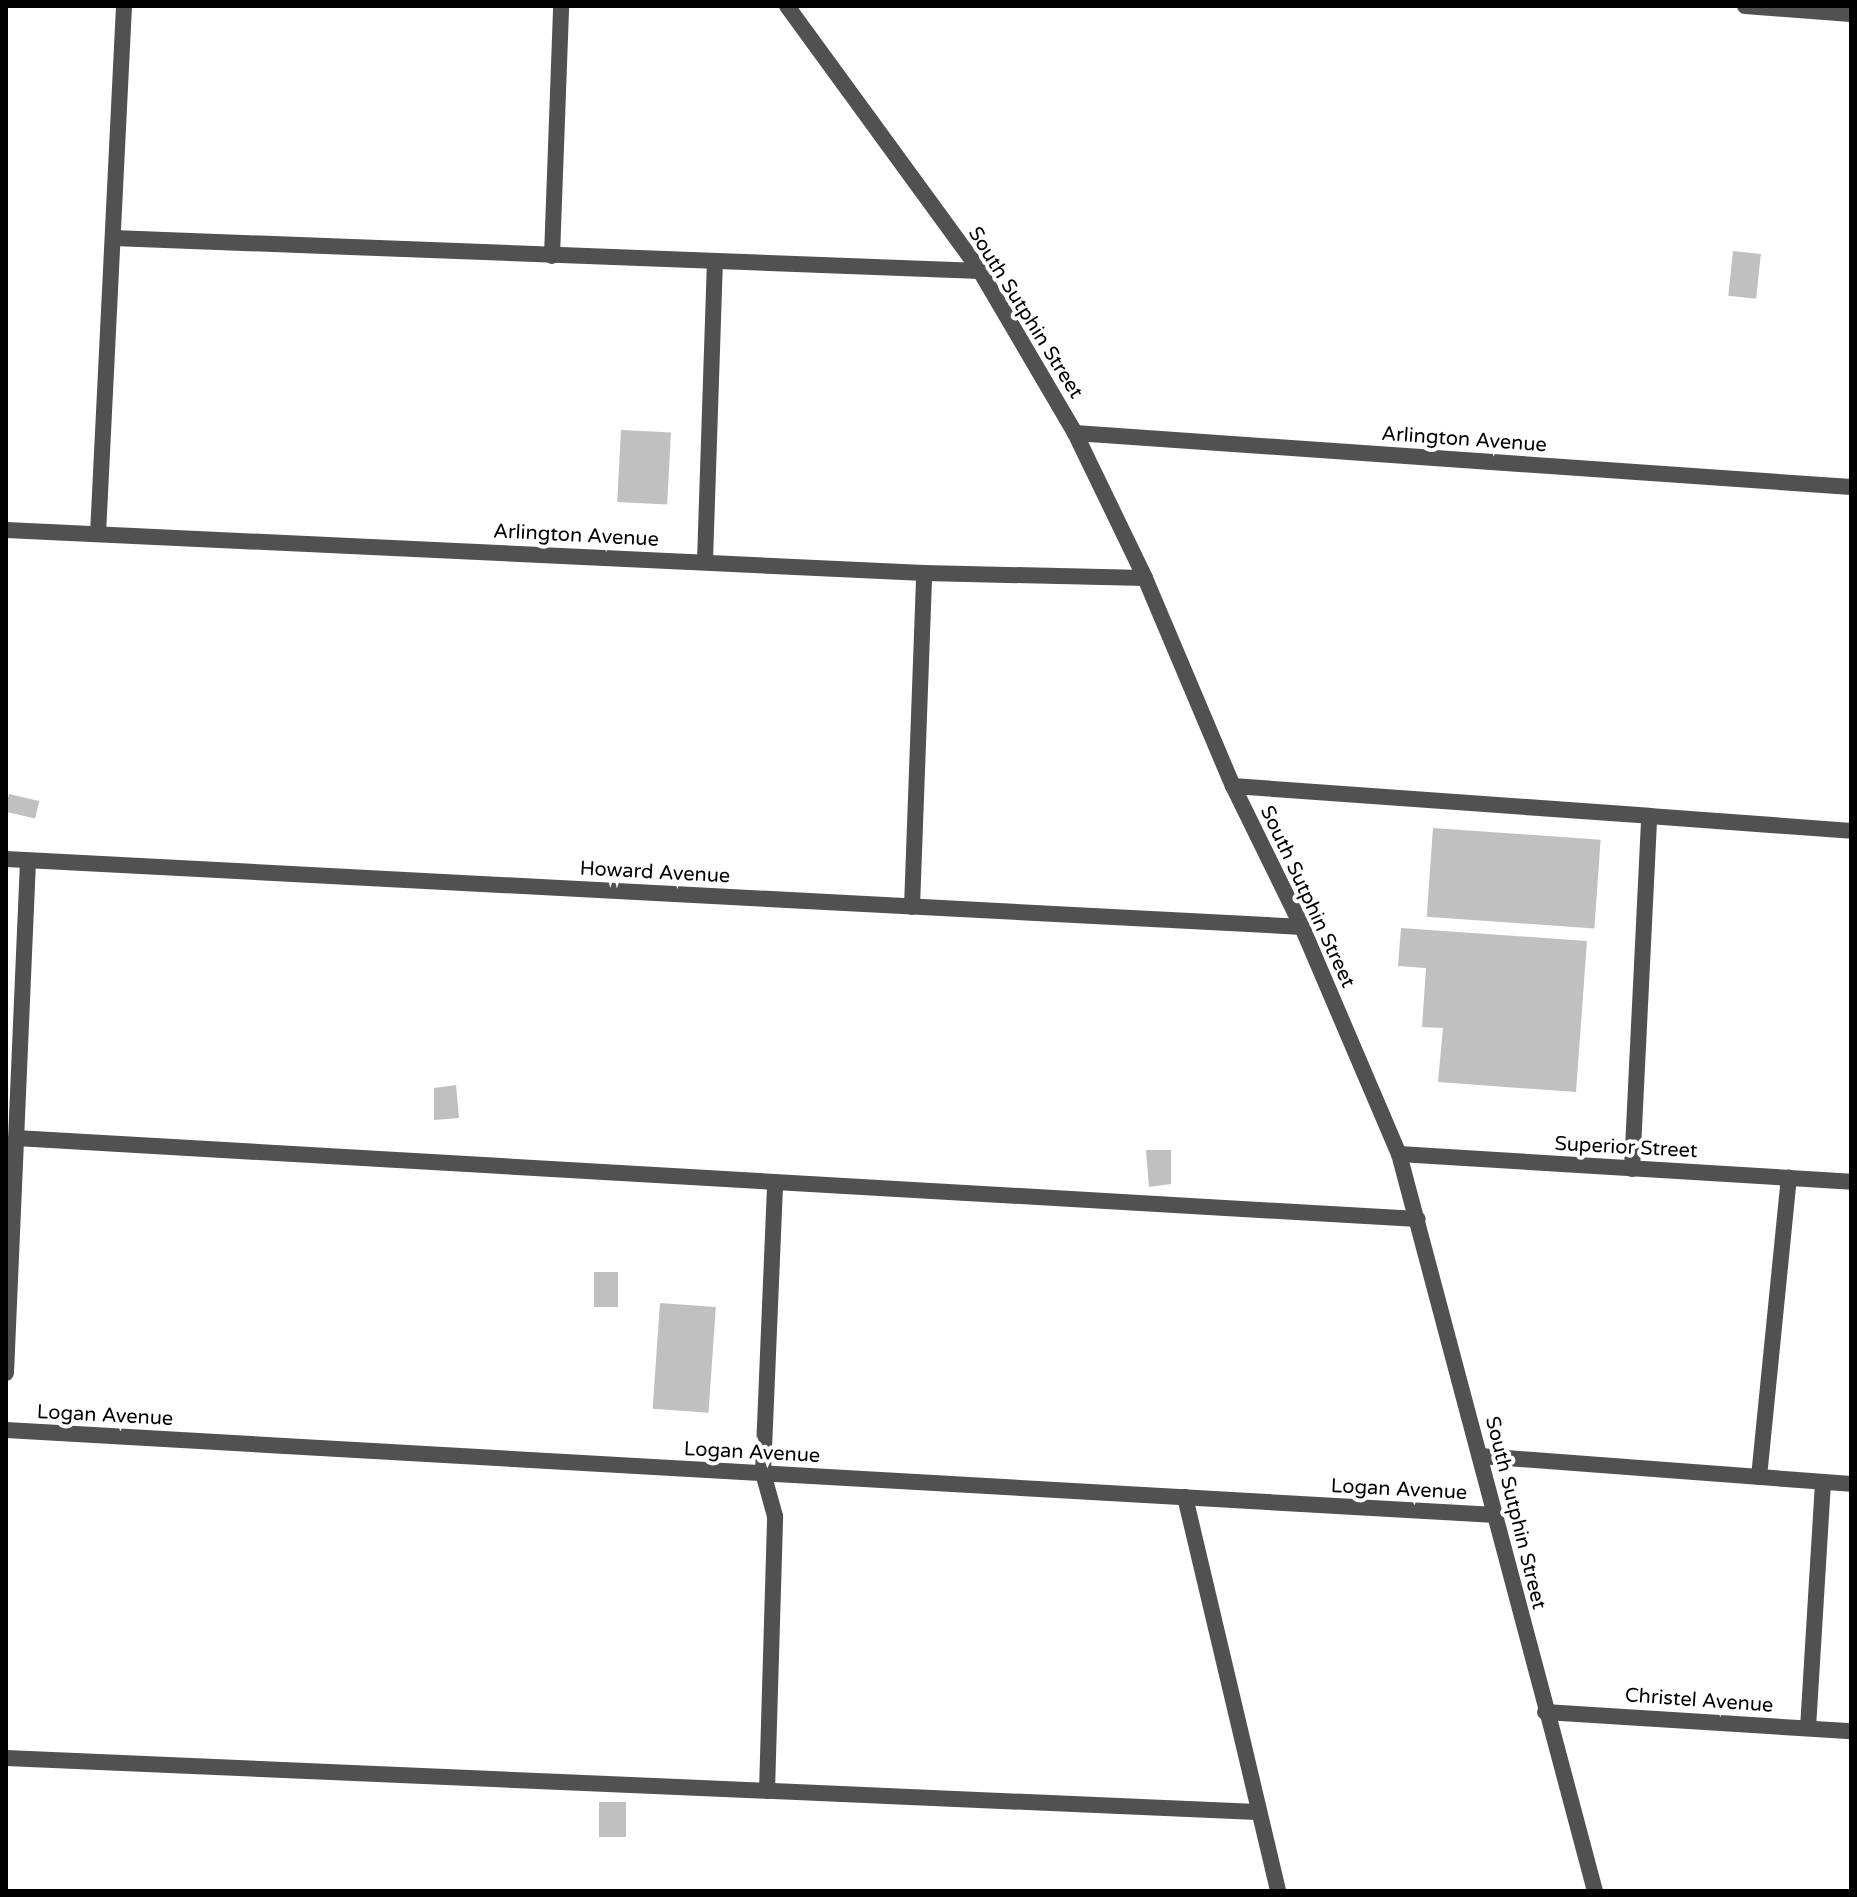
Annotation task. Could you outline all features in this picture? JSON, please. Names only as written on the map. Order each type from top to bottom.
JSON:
[{"type":"street","points":[[98,534],[124,6]]},
{"type":"street","points":[[552,256],[561,6]]},
{"type":"street","name":"South Sutphin Street","points":[[787,6],[980,271],[1075,433],[1145,578],[1233,786],[1302,927],[1399,1154],[1595,1891]]},
{"type":"street","points":[[1745,6],[1851,14]]},
{"type":"street","points":[[113,238],[980,271]]},
{"type":"street","points":[[705,561],[715,263]]},
{"type":"street","name":"Arlington Avenue","points":[[1075,433],[1851,487]]},
{"type":"street","name":"Arlington Avenue","points":[[6,530],[924,573],[1145,578]]},
{"type":"street","points":[[912,907],[924,573]]},
{"type":"street","points":[[1233,786],[1851,831]]},
{"type":"street","points":[[1632,1169],[1649,816]]},
{"type":"street","name":"Howard Avenue","points":[[6,859],[1302,927]]},
{"type":"street","points":[[6,1373],[28,860]]},
{"type":"street","points":[[16,1138],[1418,1219]]},
{"type":"street","name":"Superior Street","points":[[1399,1154],[1851,1182]]},
{"type":"street","points":[[1759,1477],[1789,1178]]},
{"type":"street","points":[[767,1791],[775,1516],[763,1473],[775,1182]]},
{"type":"street","name":"Logan Avenue","points":[[6,1430],[1496,1515]]},
{"type":"street","points":[[1480,1456],[1851,1484]]},
{"type":"street","points":[[1808,1728],[1823,1482]]},
{"type":"street","points":[[1185,1497],[1278,1891]]},
{"type":"street","name":"Christel Avenue","points":[[1545,1712],[1851,1731]]},
{"type":"street","points":[[6,1758],[1257,1812]]},
{"type":"building","points":[[1733,251],[1761,254],[1756,299],[1728,296]]},
{"type":"building","points":[[621,430],[671,433],[667,505],[617,502]]},
{"type":"building","points":[[9,794],[39,801],[35,819],[6,812]]},
{"type":"building","points":[[1433,828],[1601,840],[1594,929],[1427,917]]},
{"type":"building","points":[[1401,928],[1587,941],[1576,1092],[1438,1082],[1443,1028],[1422,1027],[1426,968],[1398,966]]},
{"type":"building","points":[[456,1085],[459,1118],[434,1120],[434,1088]]},
{"type":"building","points":[[1146,1150],[1171,1150],[1171,1184],[1149,1187]]},
{"type":"building","points":[[594,1272],[618,1272],[618,1307],[594,1307]]},
{"type":"building","points":[[660,1303],[716,1307],[708,1413],[653,1409]]},
{"type":"building","points":[[599,1802],[626,1802],[626,1837],[599,1837]]}]
